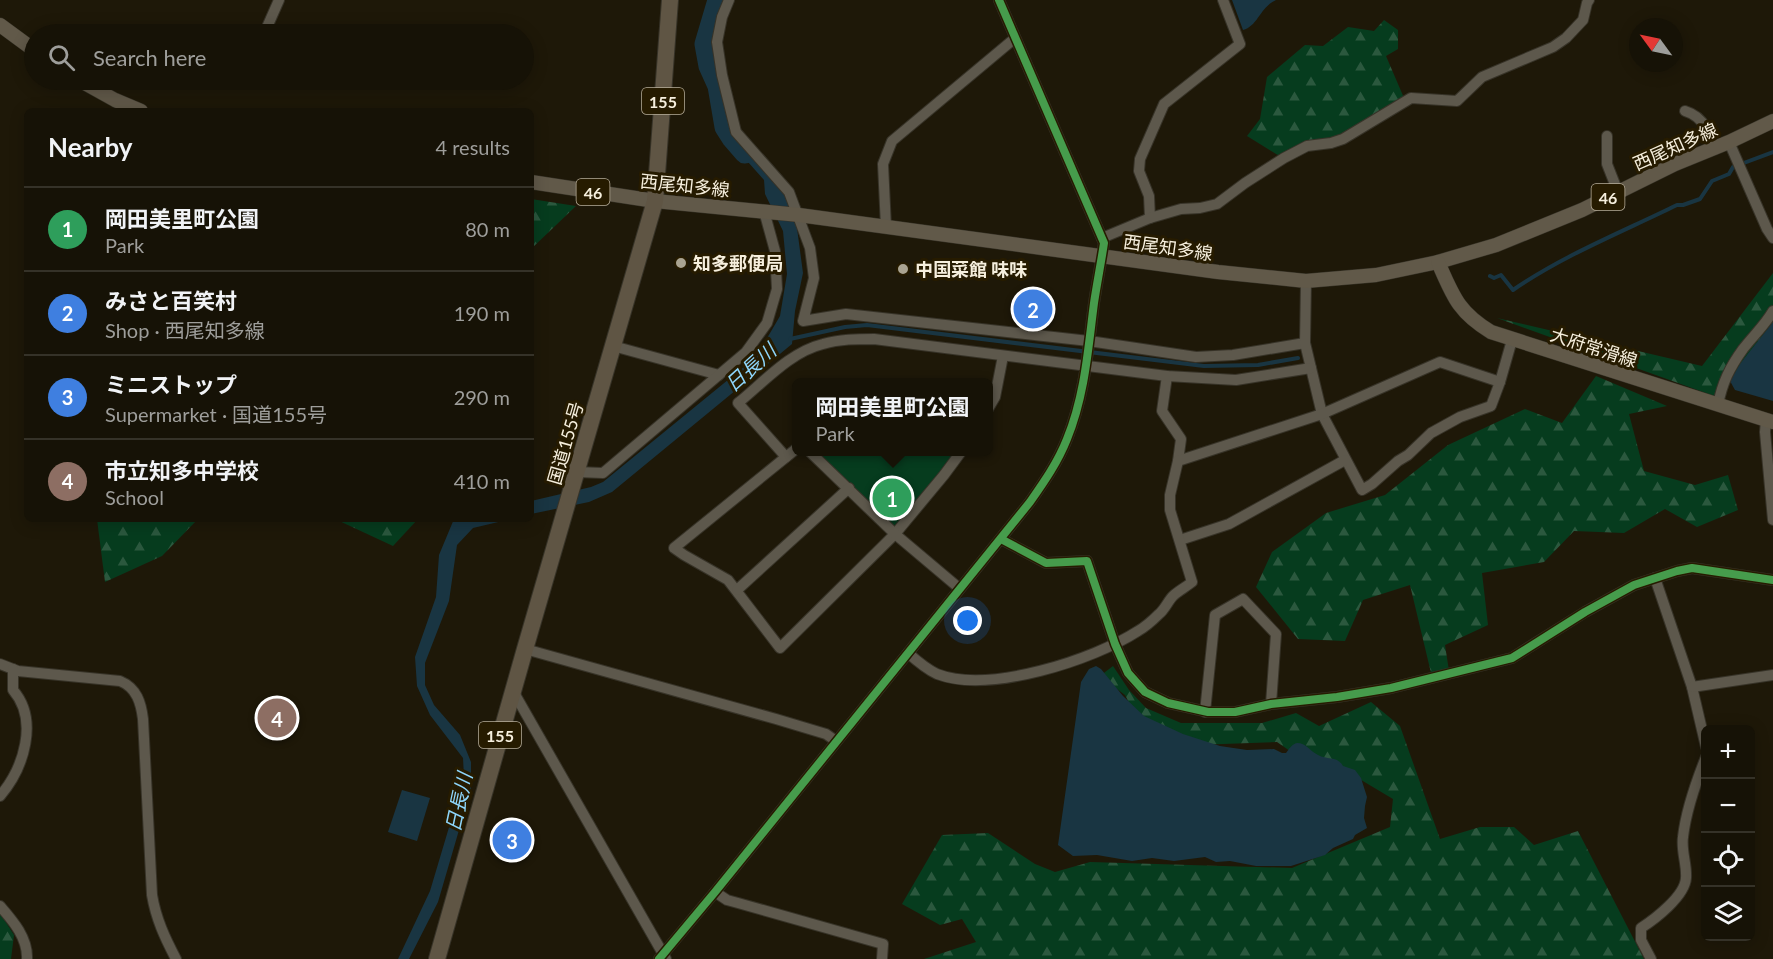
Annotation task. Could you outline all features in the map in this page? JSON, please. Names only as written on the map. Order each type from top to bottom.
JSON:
[{"type":"highway","name":"国道155号","points":[[437,959],[655,201],[670,0]]},
{"type":"main road","points":[[0,25],[24,43]]},
{"type":"main road","points":[[97,90],[134,108]]},
{"type":"main road","name":"西尾知多線","points":[[534,182],[655,201],[798,215],[1218,272],[1305,281],[1376,275],[1438,262],[1496,245],[1582,210],[1675,164],[1773,122]]},
{"type":"main road","name":"大府常滑線","points":[[1438,262],[1459,306],[1472,320],[1491,332],[1770,421]]},
{"type":"street","points":[[268,24],[279,0]]},
{"type":"street","points":[[729,0],[722,17],[717,42],[722,75],[736,132],[789,192],[810,248],[814,278],[803,321],[846,314],[1196,357],[1233,355],[1305,345]]},
{"type":"street","points":[[513,691],[663,957],[1041,488],[1060,454],[1078,408],[1087,363],[1097,279],[1104,243],[999,0]]},
{"type":"street","points":[[1150,218],[1149,196],[1139,171],[1140,159],[1164,104],[1240,44],[1223,0]]},
{"type":"street","points":[[1102,238],[1150,218],[1181,209],[1217,204],[1284,158],[1306,146],[1343,139],[1411,98],[1457,101],[1482,77],[1553,47],[1566,38],[1583,20],[1589,0]]},
{"type":"street","points":[[886,226],[883,164],[892,141],[1014,39]]},
{"type":"street","points":[[1684,111],[1692,113],[1702,121],[1706,128]]},
{"type":"street","points":[[1606,136],[1608,164],[1618,192]]},
{"type":"street","points":[[1729,142],[1773,238]]},
{"type":"street","points":[[577,472],[603,473],[746,352],[767,324],[777,289],[775,251],[765,211]]},
{"type":"street","points":[[1305,281],[1305,345],[1322,414],[1362,490],[1408,455],[1431,433],[1460,417],[1491,406],[1512,340]]},
{"type":"street","points":[[1718,405],[1722,383],[1742,350],[1773,310]]},
{"type":"street","points":[[786,457],[738,403],[796,355],[821,344],[844,340],[874,339],[1003,356],[1087,363],[1167,376],[1236,380],[1310,365]]},
{"type":"street","points":[[613,346],[719,375]]},
{"type":"street","points":[[993,401],[1003,356]]},
{"type":"street","points":[[1178,461],[1322,414],[1440,362],[1500,382]]},
{"type":"street","points":[[908,653],[938,674],[952,678],[994,679],[1034,672],[1078,660],[1116,644],[1139,631],[1160,614],[1173,596],[1191,582],[1170,510],[1170,495],[1181,440],[1162,411],[1167,376]]},
{"type":"street","points":[[1770,421],[1766,432],[1773,520]]},
{"type":"street","points":[[792,452],[674,548],[728,580],[780,648],[895,534],[958,456]]},
{"type":"street","points":[[814,456],[895,534],[959,588]]},
{"type":"street","points":[[1180,540],[1229,524],[1345,460]]},
{"type":"street","points":[[737,590],[849,489]]},
{"type":"street","points":[[1001,539],[1046,563],[1087,561],[1128,673],[1145,692],[1168,703],[1205,711],[1235,712],[1271,704],[1391,688],[1512,658],[1585,612],[1634,585],[1677,571],[1692,568],[1773,580]]},
{"type":"street","points":[[1655,579],[1692,687],[1701,726]]},
{"type":"street","points":[[1205,711],[1215,615],[1244,599],[1276,634],[1271,704]]},
{"type":"street","points":[[525,649],[776,719],[826,734],[836,741]]},
{"type":"street","points":[[0,664],[13,669],[120,681],[128,684],[134,690],[143,719],[155,915],[176,959]]},
{"type":"street","points":[[0,796],[15,773],[21,758],[27,722],[25,709],[13,690],[13,669]]},
{"type":"street","points":[[1692,687],[1773,675]]},
{"type":"street","points":[[1651,959],[1641,940],[1641,928],[1659,916],[1675,900],[1686,880],[1682,847],[1683,834],[1701,769]]},
{"type":"street","points":[[715,892],[727,900],[883,944],[882,959]]},
{"type":"street","points":[[0,906],[23,938],[27,959]]},
{"type":"green space","points":[[1384,20],[1398,30],[1398,49],[1386,56],[1404,98],[1352,139],[1281,157],[1247,136],[1260,119],[1267,77],[1305,45],[1323,46],[1348,27],[1374,31]]},
{"type":"green space","points":[[534,199],[576,206],[534,246]]},
{"type":"green space","points":[[1773,273],[1773,322],[1717,397],[1497,318],[1702,366]]},
{"type":"green space","points":[[1596,376],[1667,406],[1629,414],[1644,471],[1695,485],[1728,475],[1738,510],[1697,527],[1665,509],[1624,533],[1574,531],[1544,562],[1482,573],[1488,625],[1445,645],[1449,671],[1432,677],[1410,585],[1363,600],[1345,641],[1298,639],[1256,587],[1272,552],[1326,513],[1385,495],[1448,445],[1525,409],[1562,423]]},
{"type":"green space","points":[[819,456],[954,456],[894,527]]},
{"type":"green space","points":[[97,522],[195,522],[162,556],[105,582]]},
{"type":"green space","points":[[341,522],[415,522],[393,546]]},
{"type":"green space","points":[[1113,666],[1129,690],[1146,708],[1181,723],[1262,723],[1296,713],[1319,726],[1371,702],[1400,726],[1440,839],[1480,827],[1514,827],[1534,845],[1578,831],[1644,959],[924,959],[976,942],[962,919],[940,925],[902,904],[942,835],[988,833],[1035,864],[1055,872],[1090,862],[1292,868],[1390,827],[1393,799],[1331,762],[1300,758],[1277,742],[1194,745],[1134,712],[1125,695],[1100,676]]},
{"type":"green space","points":[[0,913],[14,935],[11,959],[0,959]]},
{"type":"water","points":[[1232,0],[1276,0],[1266,7],[1252,25],[1243,30]]},
{"type":"water","points":[[730,131],[786,195],[797,228],[803,273],[795,311],[792,344],[612,492],[589,502],[534,513],[534,500],[603,482],[756,357],[780,316],[787,274],[783,231],[765,194],[764,180],[724,135]]},
{"type":"water","points":[[1773,322],[1773,401],[1735,390],[1730,381],[1740,364]]},
{"type":"water","points":[[453,522],[498,522],[473,528],[457,545],[449,601],[425,663],[425,685],[434,705],[460,735],[471,762],[471,789],[438,902],[409,959],[398,959],[430,891],[464,777],[463,758],[430,715],[417,686],[415,657],[436,597],[439,555]]},
{"type":"water","points":[[1096,666],[1144,716],[1183,734],[1220,746],[1247,750],[1274,749],[1282,753],[1286,753],[1295,744],[1300,743],[1318,755],[1335,759],[1343,766],[1355,770],[1361,778],[1367,797],[1364,818],[1367,828],[1325,855],[1291,866],[1256,866],[1230,861],[1216,862],[1205,857],[1174,861],[1152,858],[1132,861],[1097,855],[1073,856],[1058,845],[1081,682],[1089,669]]},
{"type":"water","points":[[402,790],[430,798],[417,841],[388,832]]},
{"type":"waterway","name":"日長川","points":[[718,0],[705,44],[709,66],[718,86],[725,127],[745,153]]},
{"type":"waterway","points":[[1490,276],[1494,278],[1501,275],[1513,290],[1532,277],[1594,245],[1677,205],[1700,199],[1712,181],[1729,174],[1733,167],[1773,152]]},
{"type":"waterway","points":[[790,339],[845,327],[867,325],[1204,366],[1258,365],[1298,358]]},
{"type":"cycle path","points":[[659,959],[1030,502],[1067,439],[1078,406],[1085,372],[1104,243],[999,0]]},
{"type":"cycle path","points":[[1001,539],[1046,563],[1087,561],[1115,644],[1128,673],[1145,692],[1168,703],[1208,712],[1235,712],[1271,704],[1391,688],[1512,658],[1585,612],[1634,585],[1677,571],[1692,568],[1773,580]]},
{"type":"place","name":"知多郵便局","points":[[681,263]]},
{"type":"place","name":"中国菜館 味味","points":[[903,269]]},
{"type":"place","name":"みさと百笑村","points":[[1033,309]]},
{"type":"place","name":"岡田美里町公園","points":[[892,498]]},
{"type":"place","name":"市立知多中学校","points":[[277,718]]},
{"type":"place","name":"ミニストップ","points":[[512,840]]}]
